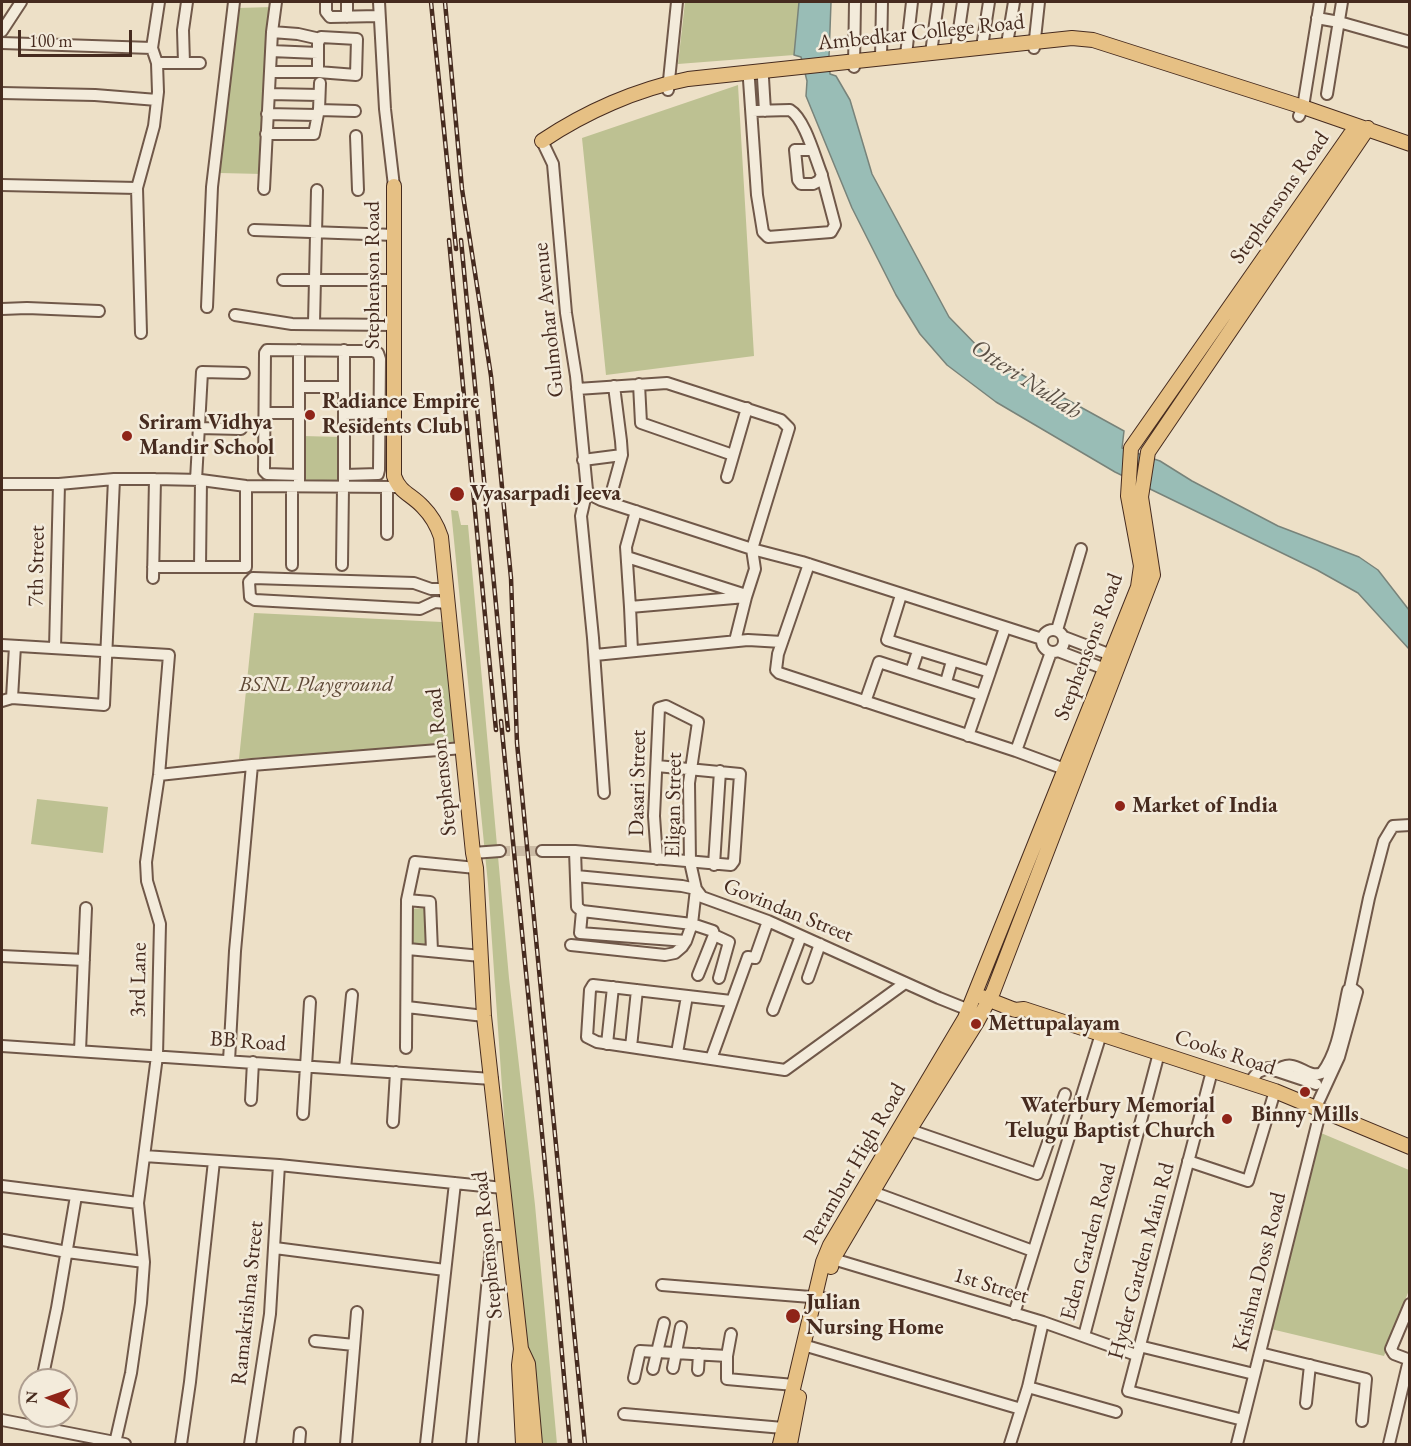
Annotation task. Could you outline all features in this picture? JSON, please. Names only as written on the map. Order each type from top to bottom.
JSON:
[{"type":"main road","name":"Ambedkar College Road","points":[[853,65],[881,58],[1007,44],[1069,45],[1091,48],[1410,144]]},
{"type":"main road","name":"Ambedkar College Road","points":[[544,144],[587,121],[688,79],[795,71],[1034,45]]},
{"type":"main road","name":"Ambedkar College Road","points":[[668,86],[749,80],[795,71]]},
{"type":"main road","name":"Ambedkar College Road","points":[[1359,130],[1410,153]]},
{"type":"main road","name":"Stephensons Road","points":[[1071,771],[1105,669],[1138,587],[1142,566],[1131,448],[1359,130]]},
{"type":"main road","name":"Stephensons Road","points":[[984,993],[1071,771],[1153,575],[1135,496],[1148,452],[1359,130]]},
{"type":"main road","name":"Stephenson Road","points":[[394,186],[395,325],[387,413],[394,476],[392,488],[424,507],[435,521],[441,537],[437,596],[463,748],[472,854],[476,868],[484,1016],[521,1349]]},
{"type":"main road","name":"Cooks Road","points":[[984,993],[1015,1010],[1024,1009],[1275,1091],[1410,1147]]},
{"type":"main road","name":"Perambur High Road","points":[[786,1444],[810,1347],[823,1263],[830,1245],[902,1136],[984,993]]},
{"type":"main road","name":"Perambur High Road","points":[[786,1444],[783,1428],[819,1298],[833,1259],[868,1190]]},
{"type":"main road","points":[[521,1349],[519,1365],[523,1444]]},
{"type":"main road","points":[[521,1349],[528,1364],[535,1444]]},
{"type":"street","points":[[2,31],[21,2]]},
{"type":"street","points":[[141,333],[137,188],[154,126],[157,100],[156,63],[152,48],[159,2]]},
{"type":"street","points":[[184,63],[183,30],[187,2]]},
{"type":"street","points":[[207,307],[212,187],[234,2]]},
{"type":"street","points":[[264,189],[268,94],[276,2]]},
{"type":"street","points":[[326,2],[328,16],[379,16]]},
{"type":"street","points":[[346,2],[347,16]]},
{"type":"street","points":[[379,2],[385,110],[394,186]]},
{"type":"street","points":[[668,86],[677,2]]},
{"type":"street","points":[[853,65],[855,2]]},
{"type":"street","points":[[881,58],[882,2]]},
{"type":"street","points":[[906,56],[912,2]]},
{"type":"street","points":[[931,53],[938,2]]},
{"type":"street","points":[[956,50],[963,2]]},
{"type":"street","points":[[982,47],[989,2]]},
{"type":"street","points":[[1007,44],[1014,2]]},
{"type":"street","points":[[1034,45],[1039,2]]},
{"type":"street","points":[[1301,111],[1320,2]]},
{"type":"street","points":[[1327,94],[1342,2]]},
{"type":"street","points":[[1317,18],[1410,42]]},
{"type":"street","points":[[270,72],[319,78],[356,75],[357,39],[320,39],[272,32]]},
{"type":"street","points":[[266,134],[313,135],[315,133],[319,95],[320,39]]},
{"type":"street","points":[[2,43],[152,48]]},
{"type":"street","points":[[271,51],[318,53]]},
{"type":"street","points":[[156,63],[200,63]]},
{"type":"street","points":[[763,78],[765,111]]},
{"type":"street","points":[[749,80],[757,195],[763,232],[768,237],[831,232],[835,225],[822,176],[802,123],[790,110],[752,111]]},
{"type":"street","points":[[2,93],[94,95],[157,100]]},
{"type":"street","points":[[268,94],[319,95]]},
{"type":"street","points":[[267,114],[355,111]]},
{"type":"street","points":[[356,136],[358,190]]},
{"type":"street","name":"Gulmohar Avenue","points":[[544,144],[554,170],[566,313],[577,389],[586,490],[581,516],[595,655],[604,793]]},
{"type":"street","points":[[812,150],[795,150],[798,180],[801,184],[813,184],[822,176]]},
{"type":"street","points":[[2,185],[137,188]]},
{"type":"street","points":[[314,323],[317,189]]},
{"type":"street","points":[[254,230],[395,235]]},
{"type":"street","points":[[283,279],[395,280]]},
{"type":"street","points":[[2,309],[99,311]]},
{"type":"street","points":[[235,315],[292,324],[395,325]]},
{"type":"street","points":[[292,565],[295,487],[299,475],[299,350]]},
{"type":"street","points":[[342,565],[344,350]]},
{"type":"street","points":[[299,475],[265,473],[266,351],[344,350],[378,353],[387,413],[378,474],[344,475]]},
{"type":"street","points":[[200,567],[199,428],[202,360]]},
{"type":"street","points":[[202,372],[244,373]]},
{"type":"street","points":[[577,389],[639,384],[675,384],[781,420],[789,428],[752,549],[755,569],[735,641]]},
{"type":"street","points":[[639,384],[641,423],[733,455]]},
{"type":"street","points":[[609,502],[621,455],[614,386]]},
{"type":"street","points":[[299,387],[344,387]]},
{"type":"street","points":[[727,477],[747,408]]},
{"type":"street","points":[[265,413],[299,413]]},
{"type":"street","points":[[344,414],[387,413]]},
{"type":"street","points":[[199,428],[241,429]]},
{"type":"street","points":[[583,459],[621,455]]},
{"type":"street","points":[[2,484],[58,484],[114,479],[155,479],[199,480],[246,486],[392,488],[387,534]]},
{"type":"street","points":[[15,646],[7,700],[104,705],[114,479]]},
{"type":"street","points":[[155,479],[153,573],[200,567],[246,567],[246,486]]},
{"type":"street","name":"7th Street","points":[[55,648],[58,484]]},
{"type":"street","points":[[586,490],[594,497],[752,549],[809,564],[1042,639]]},
{"type":"street","points":[[632,651],[626,547],[636,511]]},
{"type":"street","points":[[1016,751],[1054,651],[1062,648],[1060,634],[1082,549]]},
{"type":"street","points":[[627,557],[746,596]]},
{"type":"street","points":[[809,564],[782,642],[776,666],[779,673],[1071,771]]},
{"type":"street","points":[[253,578],[414,583],[437,596],[420,609],[255,600],[250,597],[249,582],[253,578]]},
{"type":"street","points":[[901,595],[887,640],[990,672]]},
{"type":"street","points":[[630,607],[746,596]]},
{"type":"street","points":[[968,735],[1005,627]]},
{"type":"street","points":[[1105,669],[1044,647],[1042,639],[1047,631],[1060,634],[1111,655]]},
{"type":"street","points":[[595,655],[735,641],[782,642]]},
{"type":"street","points":[[2,645],[106,652]]},
{"type":"street","points":[[911,672],[918,651]]},
{"type":"street","name":"3rd Lane","points":[[106,652],[169,655],[159,775],[146,862],[147,881],[160,924],[157,1056],[138,1203],[144,1262],[141,1303],[120,1444]]},
{"type":"street","points":[[946,682],[952,661]]},
{"type":"street","points":[[864,702],[879,662],[982,695]]},
{"type":"street","name":"Dasari Street","points":[[657,859],[654,816],[659,708],[666,706],[698,722]]},
{"type":"street","name":"Eligan Street","points":[[686,941],[692,924],[696,889],[690,862],[690,768],[698,722]]},
{"type":"street","points":[[159,775],[463,748]]},
{"type":"street","points":[[229,1061],[235,951],[252,765]]},
{"type":"street","points":[[542,851],[575,851],[729,866],[734,861],[741,774],[657,765]]},
{"type":"street","points":[[714,865],[720,771]]},
{"type":"street","points":[[1276,1071],[1282,1066],[1292,1065],[1315,1075],[1322,1073],[1331,1059],[1384,841],[1393,826],[1410,825]]},
{"type":"street","points":[[472,854],[500,851]]},
{"type":"street","points":[[575,851],[580,933],[686,941]]},
{"type":"street","points":[[406,1048],[407,900],[415,862],[476,868]]},
{"type":"street","name":"Govindan Street","points":[[576,876],[696,889],[702,897],[768,921],[974,1012]]},
{"type":"street","points":[[407,900],[430,902],[432,951]]},
{"type":"street","points":[[579,906],[692,924],[713,931],[714,935],[729,942],[719,978]]},
{"type":"street","points":[[80,1050],[86,908]]},
{"type":"street","points":[[711,1059],[748,957],[755,958],[768,921]]},
{"type":"street","points":[[698,975],[714,935]]},
{"type":"street","points":[[773,1010],[801,936]]},
{"type":"street","points":[[571,945],[665,955],[675,953],[686,941]]},
{"type":"street","points":[[808,978],[820,944]]},
{"type":"street","points":[[408,950],[481,956]]},
{"type":"street","points":[[2,956],[84,960]]},
{"type":"street","points":[[731,1001],[593,985],[590,990],[587,1037],[607,1044],[785,1070],[905,983]]},
{"type":"street","points":[[607,1044],[614,987]]},
{"type":"street","name":"Krishna Doss Road","points":[[1237,1444],[1319,1108],[1339,1057],[1358,992],[1350,988]]},
{"type":"street","points":[[631,1047],[637,990]]},
{"type":"street","points":[[345,1069],[352,995]]},
{"type":"street","points":[[677,1053],[687,996]]},
{"type":"street","points":[[303,1114],[310,1002]]},
{"type":"street","points":[[407,1007],[484,1016]]},
{"type":"street","points":[[1014,1314],[1101,1034]]},
{"type":"street","name":"BB Road","points":[[2,1046],[492,1078]]},
{"type":"street","name":"Eden Garden Road","points":[[1084,1336],[1159,1053]]},
{"type":"street","points":[[250,1100],[253,1062]]},
{"type":"street","points":[[1249,1083],[1258,1072],[1265,1069],[1316,1084]]},
{"type":"street","name":"Hyder Garden Main Rd","points":[[1212,1071],[1128,1390],[1243,1420]]},
{"type":"street","points":[[393,1122],[396,1072]]},
{"type":"street","points":[[1188,1161],[1248,1181],[1275,1091]]},
{"type":"street","points":[[902,1136],[1037,1174],[1065,1094]]},
{"type":"street","points":[[144,1156],[279,1165],[503,1188]]},
{"type":"street","points":[[181,1444],[190,1383],[214,1161]]},
{"type":"street","name":"Ramakrishna Street","points":[[250,1444],[270,1314],[279,1165]]},
{"type":"street","points":[[426,1444],[455,1183]]},
{"type":"street","points":[[2,1186],[138,1203]]},
{"type":"street","points":[[868,1190],[1033,1251]]},
{"type":"street","points":[[44,1368],[76,1196]]},
{"type":"street","points":[[472,1444],[492,1236],[508,1236]]},
{"type":"street","points":[[3,1240],[67,1252],[144,1262]]},
{"type":"street","points":[[275,1248],[446,1270]]},
{"type":"street","name":"1st Street","points":[[833,1259],[1138,1351],[1254,1374]]},
{"type":"street","points":[[662,1285],[819,1298]]},
{"type":"street","points":[[1389,1444],[1409,1360],[1394,1354],[1391,1349],[1410,1304]]},
{"type":"street","points":[[346,1444],[357,1312]]},
{"type":"street","points":[[1010,1444],[1028,1387],[1043,1322]]},
{"type":"street","points":[[653,1369],[664,1323]]},
{"type":"street","points":[[673,1368],[681,1327]]},
{"type":"street","points":[[731,1334],[727,1356],[727,1379],[794,1385]]},
{"type":"street","points":[[315,1341],[354,1345]]},
{"type":"street","points":[[810,1347],[1021,1408]]},
{"type":"street","points":[[634,1378],[640,1351],[727,1356]]},
{"type":"street","points":[[1260,1353],[1366,1379],[1362,1421]]},
{"type":"street","points":[[698,1370],[699,1354]]},
{"type":"street","points":[[1306,1403],[1310,1365]]},
{"type":"street","points":[[1028,1387],[1116,1412]]},
{"type":"street","points":[[624,1414],[783,1428]]},
{"type":"street","points":[[2,1420],[18,1421]]},
{"type":"street","points":[[59,1428],[120,1444]]},
{"type":"street","points":[[299,1444],[300,1433]]},
{"type":"green space","points":[[685,2],[799,2],[794,55],[678,64]]},
{"type":"green space","points":[[273,7],[262,174],[220,173],[237,8]]},
{"type":"green space","points":[[738,85],[754,356],[606,375],[582,138]]},
{"type":"green space","points":[[303,436],[340,437],[340,481],[302,481]]},
{"type":"green space","points":[[451,510],[458,511],[461,525],[468,525],[509,978],[535,1205],[557,1444],[538,1444],[506,1145],[488,884]]},
{"type":"green space","name":"BSNL Playground","points":[[254,613],[442,622],[455,744],[239,759]]},
{"type":"green space","points":[[37,799],[108,807],[103,853],[31,844]]},
{"type":"green space","points":[[425,908],[425,944],[409,944],[409,909]]},
{"type":"green space","points":[[1321,1133],[1409,1170],[1409,1290],[1384,1356],[1271,1329]]},
{"type":"water","name":"Otteri Nullah","points":[[799,2],[831,2],[830,74],[836,76],[850,100],[872,174],[949,317],[986,355],[1124,431],[1122,448],[1160,461],[1192,481],[1278,526],[1359,557],[1378,570],[1409,610],[1409,649],[1358,593],[1317,570],[1115,472],[996,402],[947,365],[920,334],[896,295],[852,208],[806,96],[807,81],[801,57],[794,55]]},
{"type":"tunnel","points":[[500,851],[542,851]]},
{"type":"railway","points":[[431,2],[456,249]]},
{"type":"railway","points":[[445,2],[462,189],[491,376],[511,578],[517,743],[585,1444]]},
{"type":"railway","points":[[449,240],[496,730]]},
{"type":"railway","points":[[461,240],[508,730]]},
{"type":"railway","points":[[501,721],[570,1444]]},
{"type":"place","name":"Radiance Empire Residents Club","points":[[310,415]]},
{"type":"place","name":"Sriram Vidhya Mandir School","points":[[127,436]]},
{"type":"place","name":"Vyasarpadi Jeeva","points":[[457,494]]},
{"type":"place","name":"Market of India","points":[[1120,806]]},
{"type":"place","name":"Mettupalayam","points":[[976,1024]]},
{"type":"place","name":"Binny Mills","points":[[1305,1092]]},
{"type":"place","name":"Waterbury Memorial Telugu Baptist Church","points":[[1227,1119]]},
{"type":"place","name":"Julian Nursing Home","points":[[793,1316]]}]
